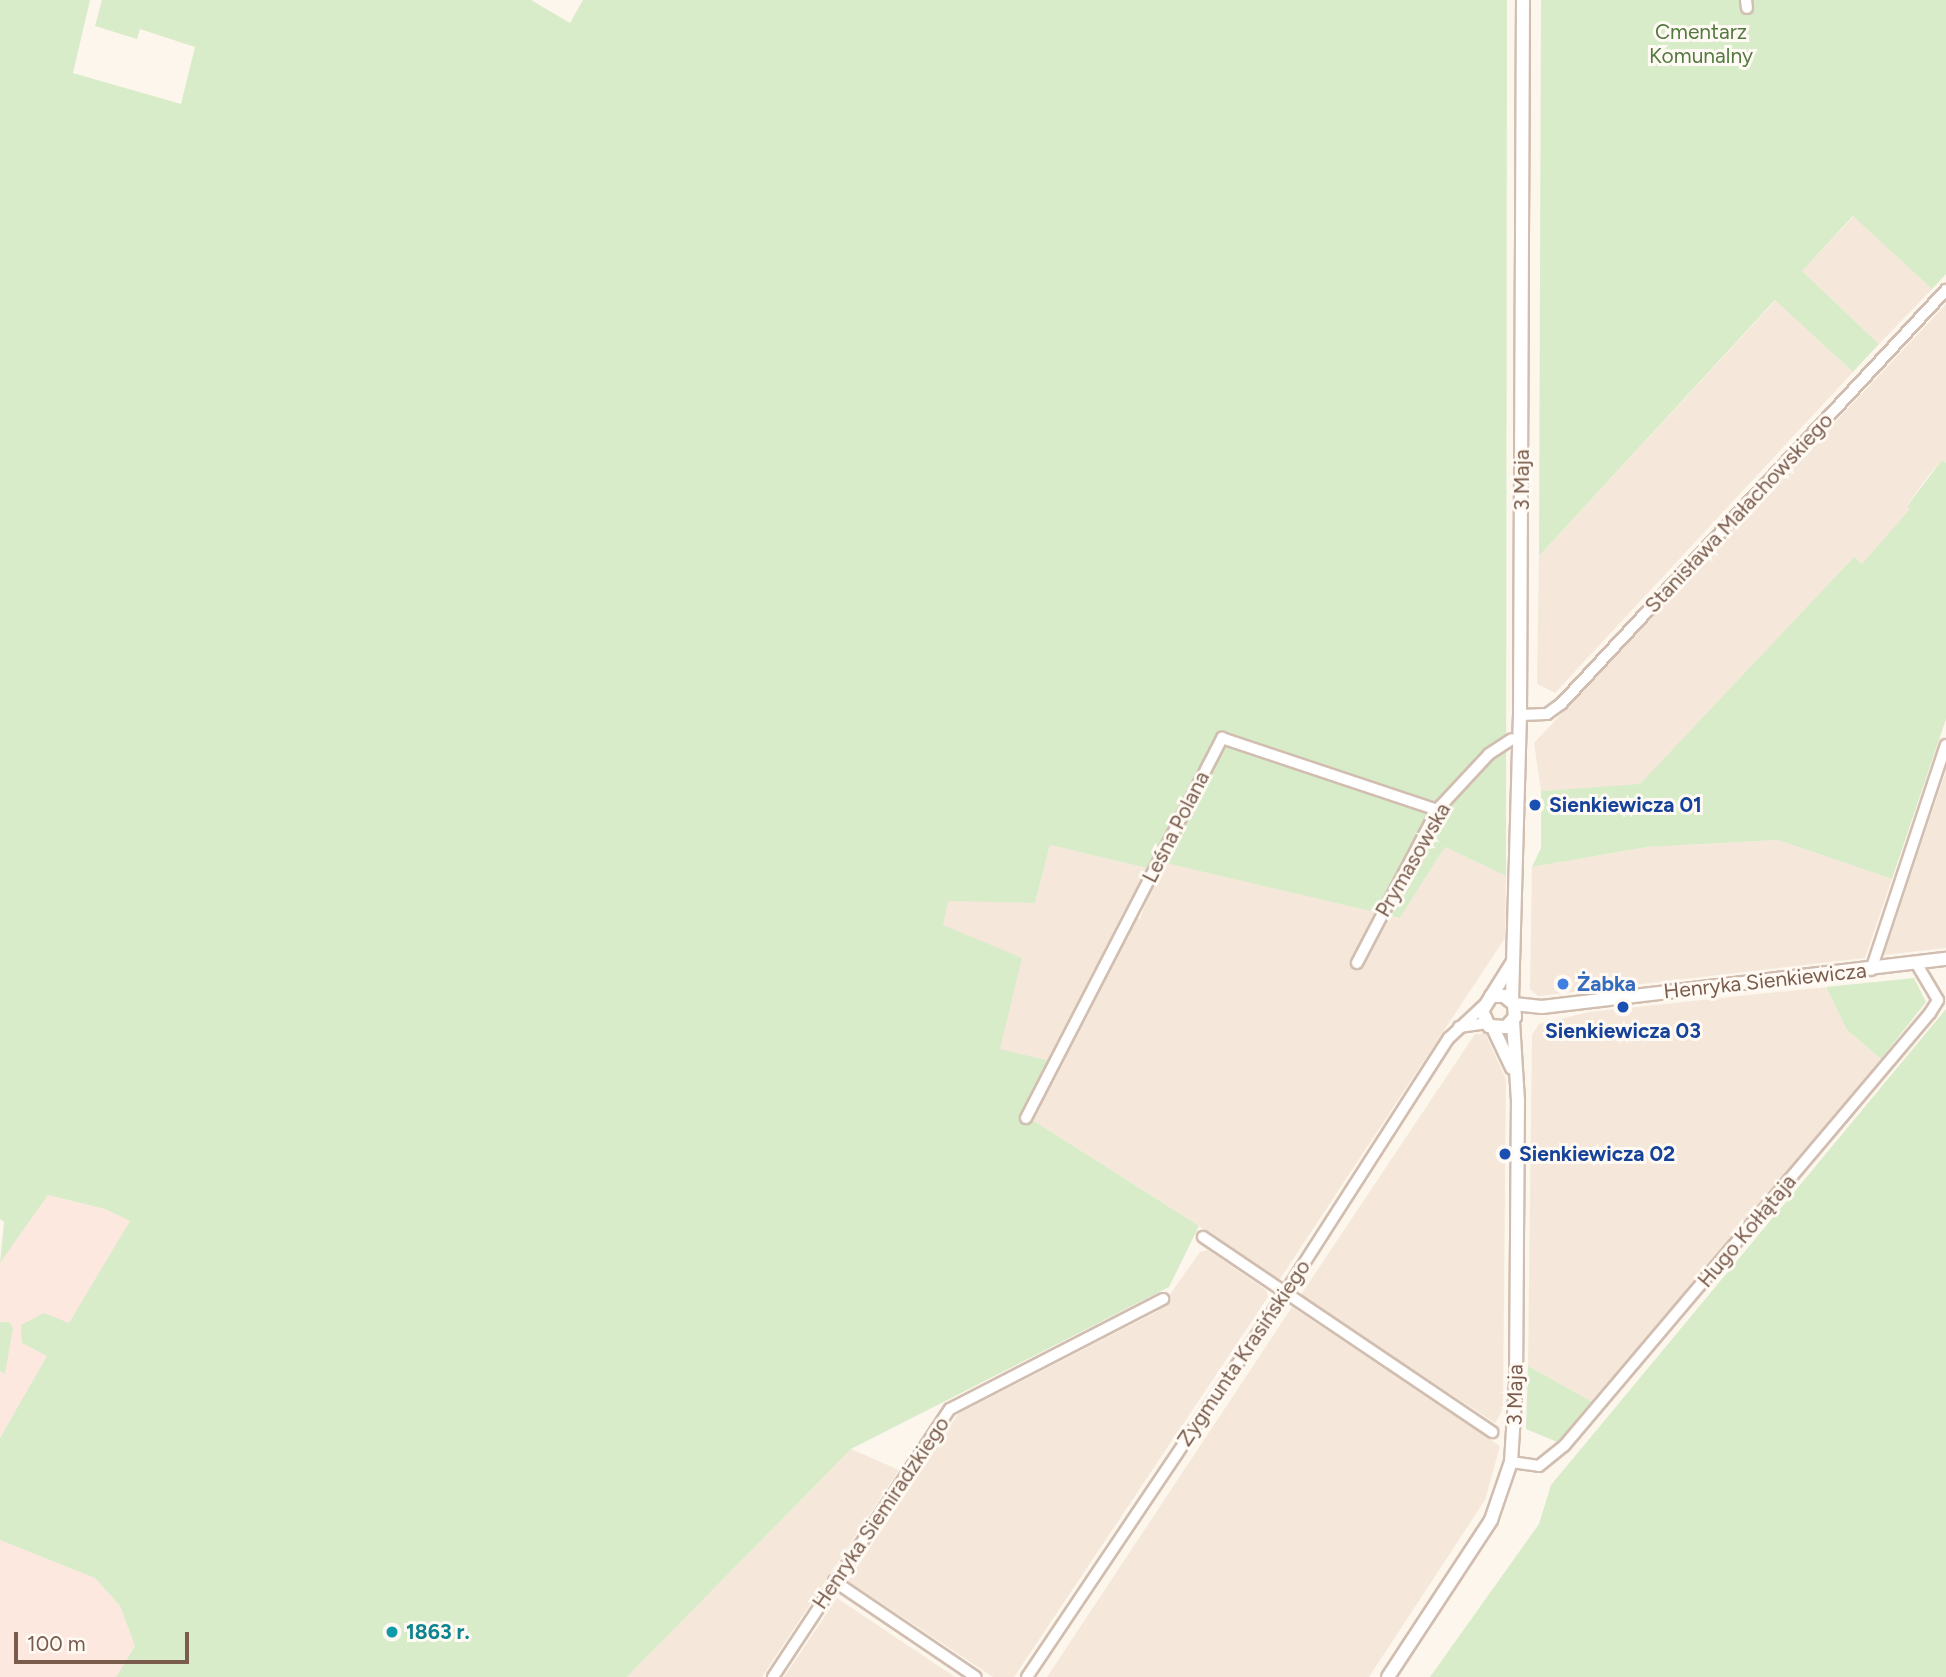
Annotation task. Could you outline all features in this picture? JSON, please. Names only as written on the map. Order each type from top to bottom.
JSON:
[{"type":"street","name":"3 Maja","points":[[1388,1677],[1491,1520],[1511,1462],[1516,1382],[1517,1078],[1513,1011],[1520,715],[1523,0]]},
{"type":"street","name":"Stanisława Małachowskiego","points":[[1520,715],[1547,714],[1562,703],[1946,290]]},
{"type":"street","name":"Leśna Polana","points":[[1026,1118],[1222,738],[1437,810]]},
{"type":"street","name":"Prymasowska","points":[[1357,963],[1437,810],[1489,754],[1512,738]]},
{"type":"street","points":[[1871,970],[1946,745]]},
{"type":"street","name":"Henryka Sienkiewicza","points":[[1487,1001],[1513,1011],[1871,970],[1946,958]]},
{"type":"street","points":[[1487,1001],[1514,960]]},
{"type":"street","name":"Hugo Kołłątaja","points":[[1511,1462],[1539,1466],[1564,1446],[1930,1013],[1938,999],[1916,963]]},
{"type":"street","name":"3 Maja","points":[[1487,1001],[1490,1025],[1517,1078]]},
{"type":"street","name":"Zygmunta Krasińskiego","points":[[1027,1677],[1458,1027],[1487,1001]]},
{"type":"street","points":[[1458,1027],[1490,1025],[1513,1011]]},
{"type":"street","points":[[1203,1237],[1492,1433]]},
{"type":"street","name":"Henryka Siemiradzkiego","points":[[772,1677],[950,1409],[1163,1299]]},
{"type":"street","points":[[834,1581],[976,1677]]},
{"type":"shaded area","points":[[1854,216],[1932,289],[1879,344],[1802,271]]},
{"type":"shaded area","points":[[1776,300],[1853,372],[1555,693],[1537,684],[1539,556]]},
{"type":"shaded area","points":[[1946,304],[1946,463],[1942,460],[1929,475],[1907,505],[1910,509],[1862,565],[1853,558],[1640,785],[1541,791],[1534,743]]},
{"type":"shaded area","points":[[1946,771],[1946,948],[1884,955],[1902,899]]},
{"type":"shaded area","points":[[1778,840],[1892,879],[1865,958],[1538,996],[1530,989],[1532,867],[1647,847]]},
{"type":"shaded area","points":[[1050,845],[1151,869],[1050,1061],[999,1049],[942,924],[948,900],[1035,903]]},
{"type":"shaded area","points":[[1445,847],[1506,876],[1505,938],[1278,1282],[1199,1226],[1031,1119],[1134,917],[1140,919],[1152,883],[1159,880],[1168,863],[1400,918]]},
{"type":"shaded area","points":[[1826,987],[1847,1030],[1881,1059],[1596,1404],[1528,1366],[1532,1035],[1539,1024],[1589,1012]]},
{"type":"shaded area","points":[[1485,1033],[1506,1079],[1503,1409],[1495,1423],[1300,1296],[1475,1034]]},
{"type":"shaded area","points":[[48,1195],[105,1209],[131,1221],[0,1438],[0,1263]]},
{"type":"shaded area","points":[[1208,1250],[1266,1290],[1268,1297],[1014,1677],[993,1677],[848,1581],[958,1414],[1158,1311],[1200,1252]]},
{"type":"shaded area","points":[[1292,1307],[1500,1446],[1485,1500],[1369,1677],[1047,1677]]},
{"type":"shaded area","points":[[851,1449],[899,1470],[762,1677],[627,1677]]},
{"type":"shaded area","points":[[0,1540],[95,1578],[120,1606],[135,1646],[116,1677],[0,1677]]},
{"type":"shaded area","points":[[837,1598],[955,1677],[784,1677]]},
{"type":"green space","points":[[0,0],[90,0],[73,73],[181,104],[195,47],[140,29],[137,39],[95,26],[102,0],[531,0],[570,23],[583,0],[1507,0],[1506,876],[1445,847],[1400,918],[1162,862],[1151,869],[1050,845],[1035,903],[948,901],[943,925],[1022,958],[1000,1049],[1050,1061],[1031,1119],[1199,1226],[1169,1287],[851,1449],[627,1677],[116,1677],[135,1646],[120,1606],[95,1578],[0,1540],[0,1438],[47,1356],[22,1343],[21,1325],[44,1313],[69,1323],[130,1221],[105,1209],[48,1195],[0,1263],[4,1222],[0,1219]]},
{"type":"green space","name":"Cmentarz Komunalny","points":[[1541,0],[1946,0],[1946,274],[1932,289],[1853,216],[1802,271],[1879,344],[1853,372],[1775,300],[1539,556]]},
{"type":"green space","points":[[1942,460],[1946,463],[1946,719],[1892,879],[1778,840],[1647,847],[1532,867],[1541,848],[1541,791],[1640,784],[1854,557],[1862,564],[1910,509],[1907,506]]},
{"type":"green space","points":[[1914,978],[1926,1002],[1881,1059],[1847,1030],[1826,987]]},
{"type":"green space","points":[[1946,1009],[1946,1677],[1430,1677],[1539,1524],[1551,1485]]},
{"type":"green space","points":[[0,1322],[9,1322],[13,1328],[5,1374],[0,1371]]},
{"type":"green space","points":[[1528,1366],[1596,1404],[1557,1442],[1526,1429]]},
{"type":"place","name":"Sienkiewicza 01","points":[[1535,805]]},
{"type":"place","name":"Żabka","points":[[1563,984]]},
{"type":"place","name":"Sienkiewicza 03","points":[[1623,1007]]},
{"type":"place","name":"Sienkiewicza 02","points":[[1505,1154]]},
{"type":"place","name":"1863 r.","points":[[392,1632]]}]
